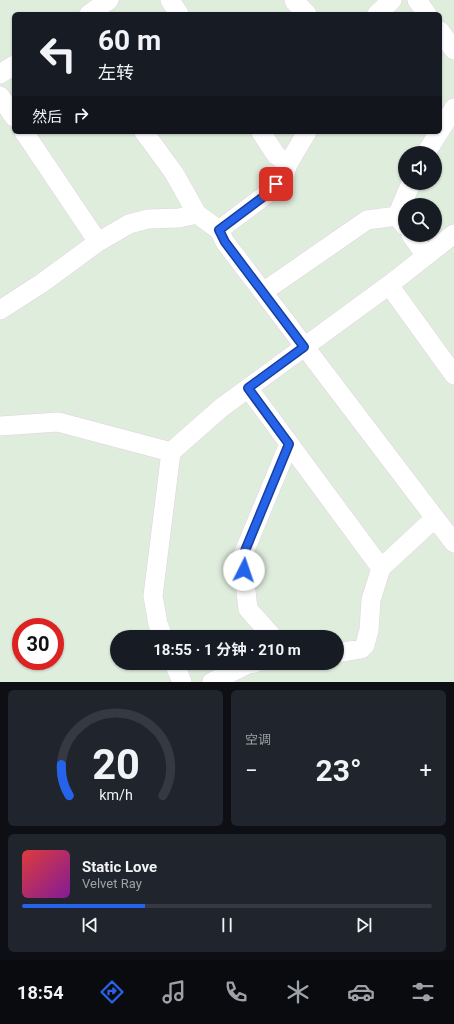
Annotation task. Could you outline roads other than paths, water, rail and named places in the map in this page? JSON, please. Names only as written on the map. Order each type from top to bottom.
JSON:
[{"type":"street","points":[[92,12],[109,0]]},
{"type":"street","points":[[170,0],[178,12]]},
{"type":"street","points":[[294,0],[305,12]]},
{"type":"street","points":[[379,12],[392,0]]},
{"type":"street","points":[[417,0],[426,12]]},
{"type":"street","points":[[442,34],[454,50]]},
{"type":"street","points":[[0,74],[12,66]]},
{"type":"street","points":[[0,96],[12,114]]},
{"type":"street","points":[[442,128],[454,108]]},
{"type":"street","points":[[25,134],[98,242]]},
{"type":"street","points":[[145,134],[174,173],[197,214],[219,230],[225,242],[262,292],[454,543]]},
{"type":"street","points":[[262,134],[276,155],[288,164]]},
{"type":"street","points":[[219,230],[267,194],[285,174],[288,164],[306,134]]},
{"type":"street","points":[[430,146],[438,134]]},
{"type":"street","points":[[0,310],[42,283],[98,242],[129,224],[148,219],[179,218],[197,214]]},
{"type":"street","points":[[262,292],[367,220],[398,221]]},
{"type":"street","points":[[160,630],[153,596],[170,452],[221,408],[389,285],[454,234]]},
{"type":"street","points":[[416,242],[426,256]]},
{"type":"street","points":[[389,285],[454,375]]},
{"type":"street","points":[[248,388],[381,568]]},
{"type":"street","points":[[0,426],[58,422],[170,452]]},
{"type":"street","points":[[267,630],[248,609],[242,558],[289,444]]},
{"type":"street","points":[[344,652],[361,649],[365,645],[371,600],[381,568],[435,518]]},
{"type":"street","points":[[177,670],[182,682]]},
{"type":"street","points":[[212,682],[236,670]]}]
